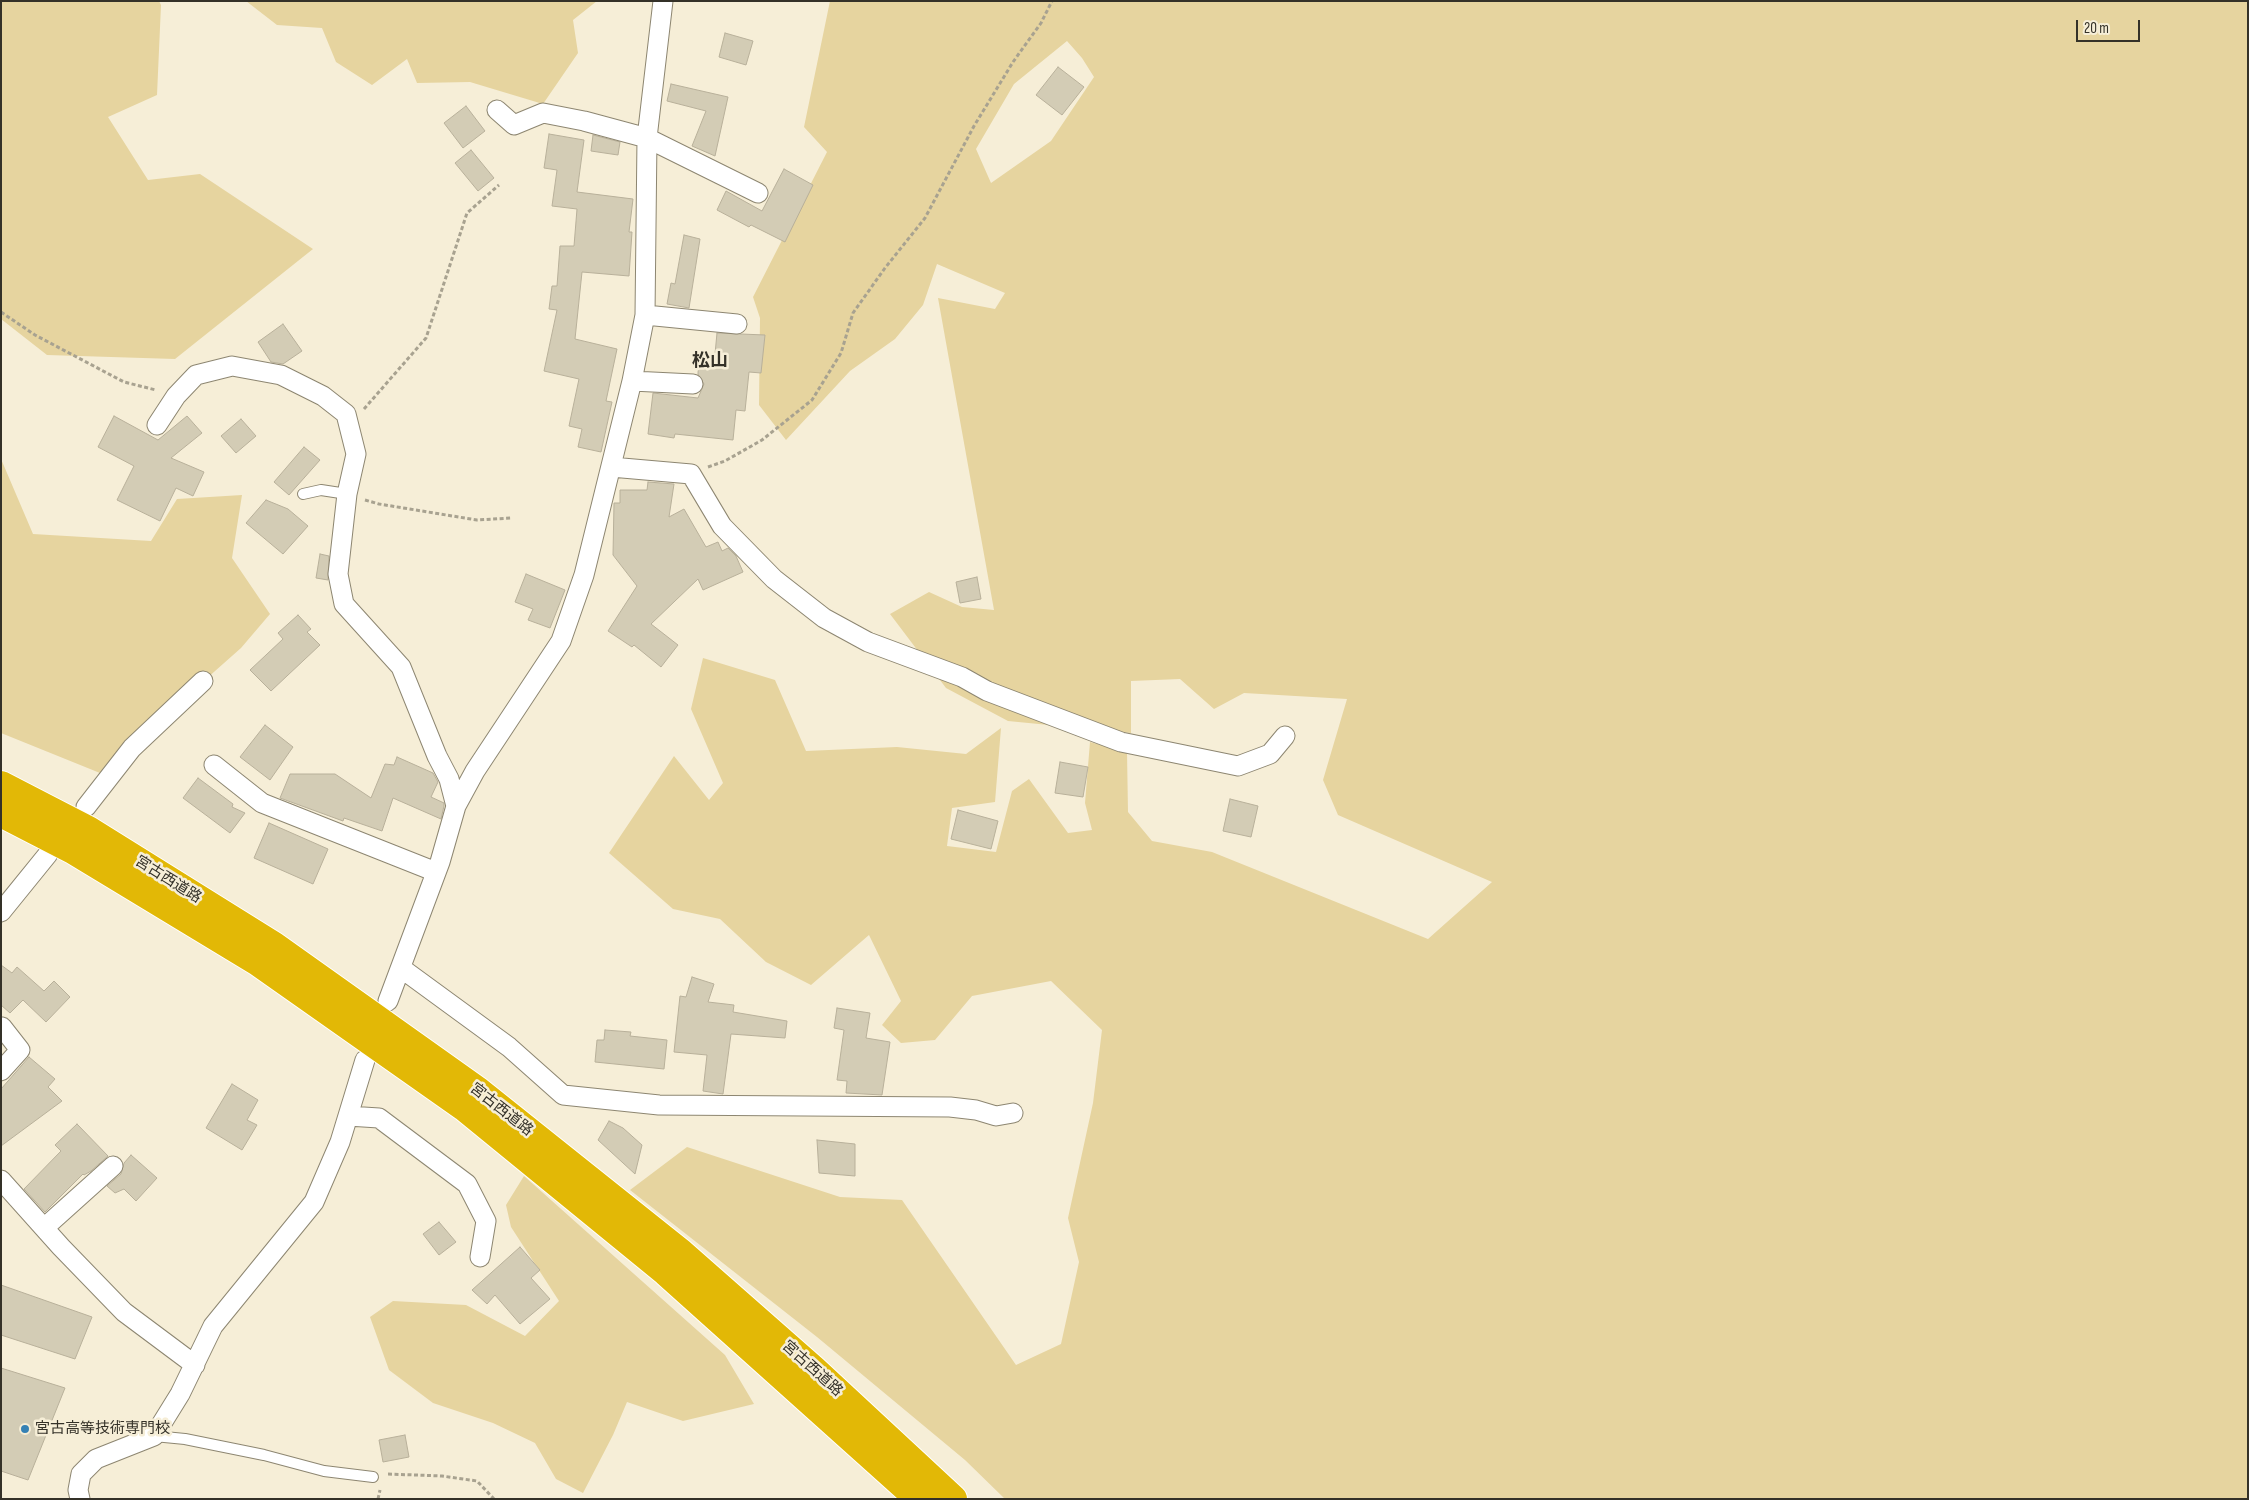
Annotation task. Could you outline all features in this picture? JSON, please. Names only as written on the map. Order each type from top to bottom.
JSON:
[{"type":"highway","name":"宮古西道路","points":[[1,785],[88,830],[274,946],[478,1091],[681,1253],[814,1370],[953,1499]]},
{"type":"highway","name":"宮古西道路","points":[[1,813],[73,850],[258,962],[464,1107],[666,1272],[919,1499]]},
{"type":"street","points":[[388,1000],[436,872],[456,806],[475,772],[561,641],[584,576],[632,381],[645,315],[647,138],[663,1]]},
{"type":"street","points":[[497,110],[514,125],[543,113],[584,120],[647,138],[758,193]]},
{"type":"street","points":[[645,315],[737,324]]},
{"type":"street","points":[[157,425],[176,396],[196,375],[232,366],[281,375],[323,396],[346,414],[356,454],[347,494],[338,574],[344,604],[401,667],[437,756],[449,779],[456,806]]},
{"type":"street","points":[[632,381],[693,384]]},
{"type":"street","points":[[611,467],[691,474],[722,526],[774,579],[824,618],[868,642],[962,677],[987,692],[1121,742],[1238,766],[1270,754],[1285,736]]},
{"type":"street","points":[[86,807],[132,748],[203,681]]},
{"type":"street","points":[[214,765],[262,803],[436,872]]},
{"type":"street","points":[[1,912],[48,854]]},
{"type":"street","points":[[401,968],[509,1047],[563,1095],[660,1106],[950,1107],[976,1110],[996,1116],[1013,1113]]},
{"type":"street","points":[[1,1071],[20,1050],[2,1027]]},
{"type":"street","points":[[80,1499],[78,1490],[81,1474],[96,1459],[154,1436],[180,1394],[213,1326],[314,1202],[340,1142],[365,1060]]},
{"type":"street","points":[[348,1116],[379,1118],[467,1184],[486,1221],[480,1257]]},
{"type":"street","points":[[44,1228],[113,1166]]},
{"type":"street","points":[[1,1180],[124,1312],[195,1364]]},
{"type":"lane","points":[[303,494],[321,490],[347,494]]},
{"type":"lane","points":[[154,1436],[185,1439],[264,1455],[324,1471],[373,1477]]},
{"type":"path","points":[[691,474],[725,461],[762,440],[812,400],[841,353],[853,313],[885,268],[925,218],[974,126],[1014,62],[1041,24],[1052,1]]},
{"type":"path","points":[[349,426],[426,338],[467,213],[499,185]]},
{"type":"path","points":[[1,312],[35,335],[124,382],[176,396]]},
{"type":"path","points":[[347,494],[379,504],[477,520],[511,518]]},
{"type":"path","points":[[373,1477],[391,1473],[442,1476],[477,1481],[494,1499]]},
{"type":"shaded area","points":[[1,1],[159,1],[161,5],[157,95],[108,117],[148,180],[200,174],[313,249],[175,359],[47,355],[1,319]]},
{"type":"shaded area","points":[[246,1],[597,1],[573,20],[578,53],[543,104],[470,82],[417,83],[407,59],[372,85],[336,62],[322,28],[277,25]]},
{"type":"shaded area","points":[[830,1],[2248,1],[2248,1499],[1005,1499],[965,1460],[817,1337],[630,1190],[687,1147],[840,1197],[902,1200],[1016,1365],[1061,1344],[1079,1262],[1068,1218],[1093,1103],[1102,1030],[1051,981],[972,996],[935,1040],[901,1043],[882,1025],[901,1001],[869,935],[811,985],[766,962],[720,919],[673,909],[609,853],[674,756],[709,800],[723,783],[691,709],[703,658],[775,680],[806,751],[897,747],[966,754],[1001,728],[995,802],[952,808],[947,846],[996,852],[1012,791],[1029,779],[1068,833],[1092,830],[1085,803],[1090,742],[1127,752],[1128,812],[1152,841],[1212,852],[1428,939],[1492,882],[1338,815],[1323,780],[1347,699],[1244,693],[1214,709],[1180,679],[1131,681],[1131,733],[1008,721],[946,688],[890,614],[929,592],[962,607],[994,610],[938,298],[995,309],[1005,293],[937,264],[923,305],[895,339],[850,371],[786,440],[759,405],[760,318],[753,297],[827,152],[804,127]],"holes":[[[1067,41],[1082,58],[1094,77],[1051,141],[991,183],[976,149],[1014,84]]]},
{"type":"shaded area","points":[[1,459],[33,534],[151,541],[177,499],[242,495],[232,558],[270,614],[241,648],[100,773],[1,733]]},
{"type":"shaded area","points":[[524,1176],[725,1355],[754,1404],[683,1421],[627,1402],[613,1435],[583,1493],[556,1479],[535,1443],[493,1423],[433,1403],[389,1370],[370,1317],[393,1301],[466,1305],[525,1336],[559,1301],[511,1227],[506,1205]]},
{"type":"building","points":[[725,33],[753,41],[746,65],[719,57]]},
{"type":"building","points":[[1058,67],[1084,87],[1062,115],[1036,95]]},
{"type":"building","points":[[671,84],[728,97],[715,156],[692,146],[706,111],[667,101]]},
{"type":"building","points":[[466,106],[485,131],[463,148],[444,123]]},
{"type":"building","points":[[549,134],[584,140],[577,192],[633,199],[629,232],[632,232],[629,276],[582,272],[575,339],[617,349],[606,401],[612,402],[601,452],[578,447],[582,429],[569,426],[579,379],[544,371],[557,310],[549,309],[552,286],[557,286],[560,246],[574,246],[577,209],[552,206],[557,170],[544,168]]},
{"type":"building","points":[[593,135],[620,142],[618,155],[591,151]]},
{"type":"building","points":[[471,150],[494,178],[478,191],[455,163]]},
{"type":"building","points":[[784,169],[813,185],[785,242],[751,225],[749,227],[717,210],[726,191],[762,211]]},
{"type":"building","points":[[684,235],[700,239],[689,308],[667,304],[671,283],[675,284]]},
{"type":"building","points":[[283,324],[302,351],[283,364],[271,362],[258,342]]},
{"type":"building","points":[[717,333],[765,335],[761,373],[749,372],[745,411],[736,410],[733,440],[675,434],[674,438],[648,434],[653,393],[698,398],[704,384],[698,374],[699,355],[715,354]]},
{"type":"building","points":[[114,416],[158,440],[187,416],[202,433],[171,458],[204,472],[193,496],[176,488],[160,521],[117,500],[134,466],[98,447]]},
{"type":"building","points":[[241,419],[256,436],[236,453],[221,436]]},
{"type":"building","points":[[304,447],[320,460],[289,495],[274,482]]},
{"type":"building","points":[[648,482],[674,484],[669,517],[684,509],[706,547],[718,542],[722,551],[728,548],[736,556],[743,572],[703,590],[698,579],[651,624],[678,645],[661,667],[634,645],[632,647],[608,631],[637,586],[613,555],[614,503],[620,503],[620,490],[647,490]]},
{"type":"building","points":[[266,500],[288,509],[308,526],[283,554],[246,523]]},
{"type":"building","points":[[320,554],[329,556],[328,580],[316,578]]},
{"type":"building","points":[[526,574],[565,590],[550,628],[528,620],[533,609],[515,602]]},
{"type":"building","points":[[977,577],[981,599],[960,603],[956,582]]},
{"type":"building","points":[[298,615],[311,629],[307,632],[320,645],[271,691],[250,670],[283,639],[278,633]]},
{"type":"building","points":[[265,725],[293,747],[270,780],[240,757]]},
{"type":"building","points":[[397,757],[433,773],[438,782],[431,797],[444,803],[441,819],[393,798],[382,831],[344,818],[343,821],[280,798],[290,774],[335,774],[371,798],[385,764],[394,765]]},
{"type":"building","points":[[1060,762],[1088,767],[1083,797],[1055,793]]},
{"type":"building","points":[[198,778],[233,804],[232,807],[245,813],[230,833],[183,798]]},
{"type":"building","points":[[1230,799],[1258,806],[1251,837],[1223,831]]},
{"type":"building","points":[[958,810],[998,821],[991,849],[951,839]]},
{"type":"building","points":[[269,823],[328,849],[313,884],[254,858]]},
{"type":"building","points":[[1,965],[12,973],[17,967],[44,991],[54,981],[70,997],[46,1022],[23,1000],[10,1013],[1,1005]]},
{"type":"building","points":[[692,977],[714,984],[708,1002],[734,1005],[733,1012],[787,1021],[785,1038],[731,1034],[723,1094],[703,1091],[707,1055],[674,1052],[680,996],[686,997]]},
{"type":"building","points":[[837,1008],[870,1013],[866,1038],[890,1042],[882,1095],[846,1093],[847,1081],[837,1080],[844,1030],[834,1028]]},
{"type":"building","points":[[605,1030],[631,1032],[630,1036],[667,1040],[664,1069],[595,1062],[597,1040],[604,1040]]},
{"type":"building","points":[[29,1057],[55,1079],[48,1087],[62,1101],[1,1146],[1,1089]]},
{"type":"building","points":[[232,1084],[258,1100],[247,1120],[257,1125],[242,1150],[206,1128]]},
{"type":"building","points":[[609,1121],[623,1128],[642,1145],[635,1174],[598,1140]]},
{"type":"building","points":[[77,1124],[108,1156],[91,1171],[83,1174],[45,1212],[24,1189],[61,1151],[55,1145]]},
{"type":"building","points":[[817,1140],[855,1144],[855,1176],[819,1173]]},
{"type":"building","points":[[131,1155],[157,1178],[136,1201],[124,1189],[115,1193],[107,1186],[121,1174],[124,1163]]},
{"type":"building","points":[[439,1222],[456,1242],[439,1255],[423,1234]]},
{"type":"building","points":[[520,1247],[540,1270],[531,1278],[550,1299],[520,1324],[495,1295],[487,1304],[472,1290]]},
{"type":"building","points":[[1,1285],[92,1317],[75,1359],[1,1335]]},
{"type":"building","name":"宮古高等技術専門校","points":[[1,1368],[65,1388],[28,1480],[1,1471]]},
{"type":"building","points":[[405,1435],[409,1457],[383,1462],[379,1440]]},
{"type":"place","name":"宮古高等技術専門校","points":[[25,1429]]},
{"type":"district","name":"松山","points":[[710,361]]}]
